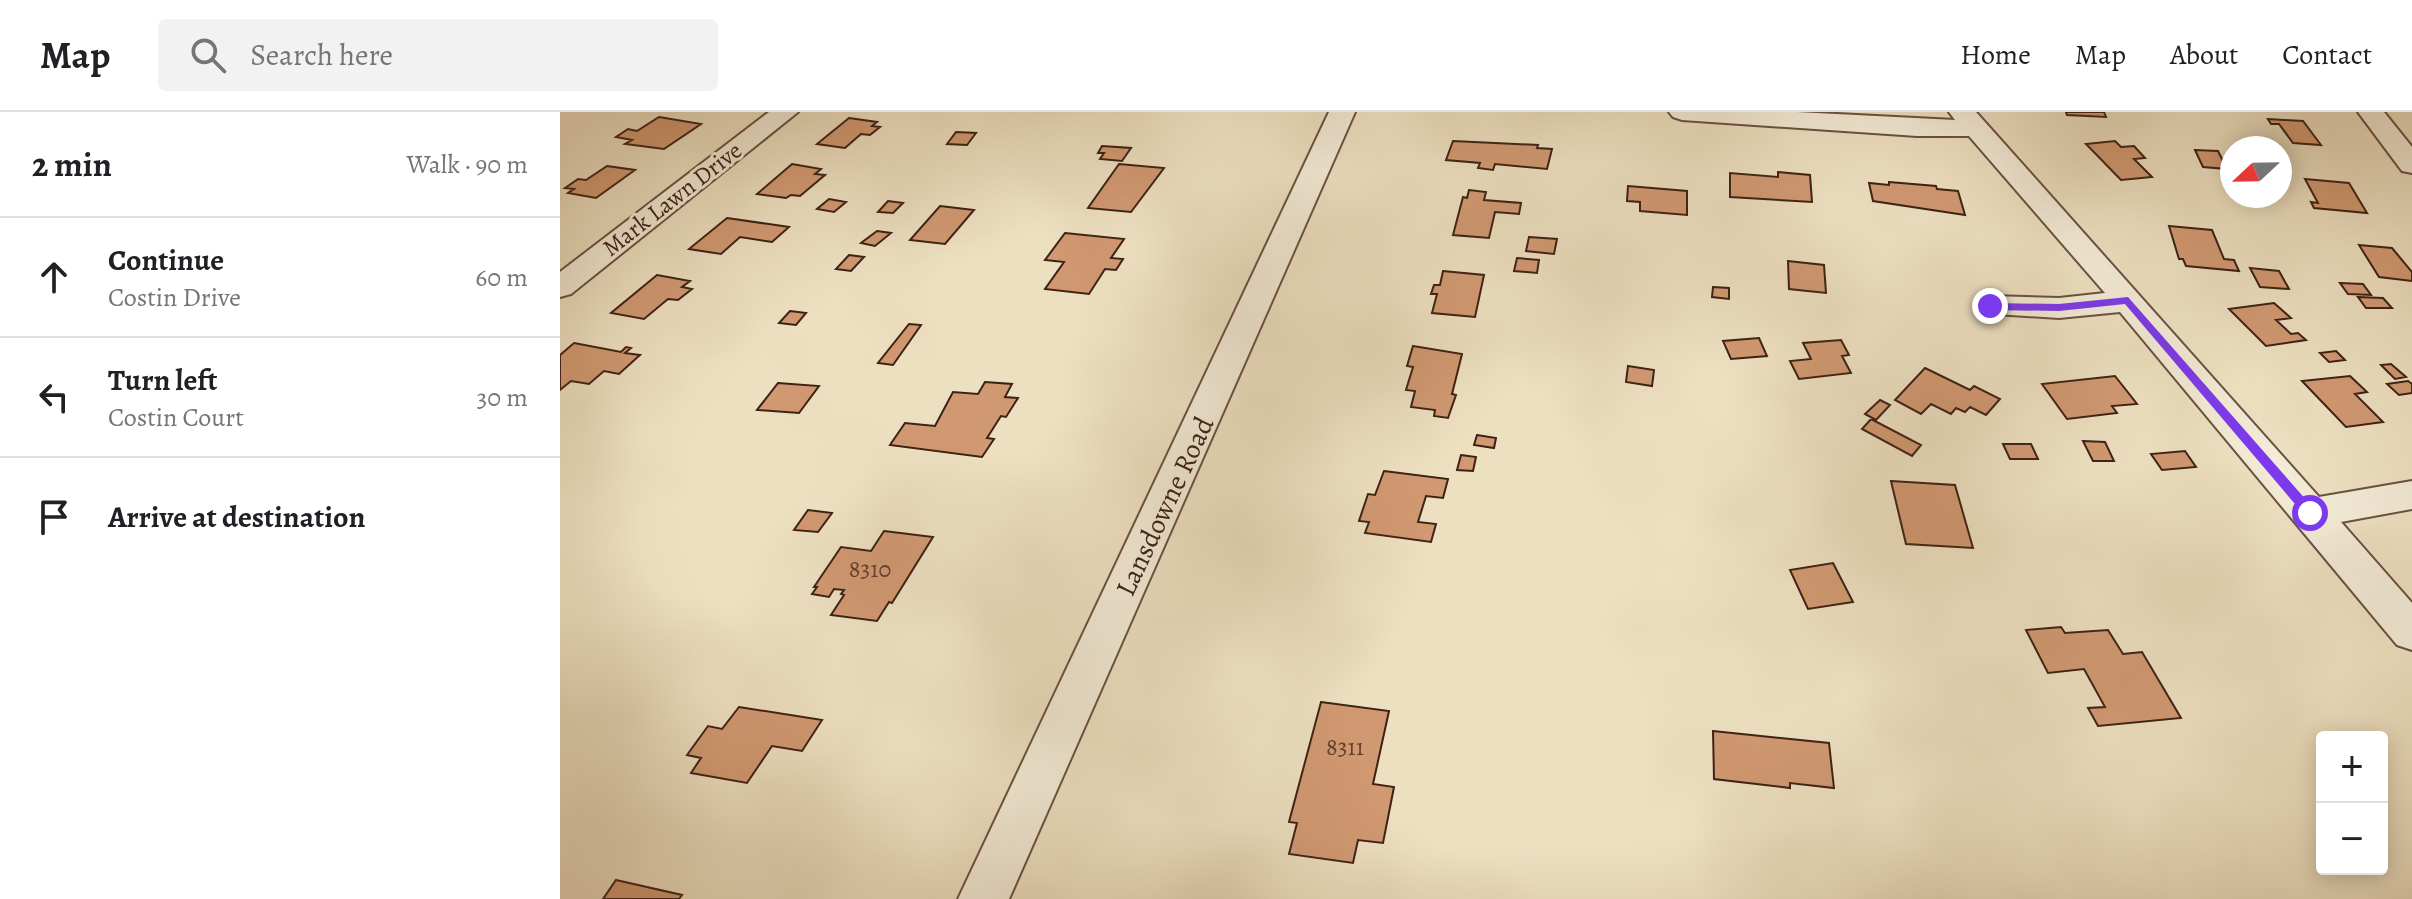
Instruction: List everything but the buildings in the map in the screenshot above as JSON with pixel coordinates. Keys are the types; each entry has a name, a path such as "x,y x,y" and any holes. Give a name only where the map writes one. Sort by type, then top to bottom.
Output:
{"street":[{"name":"Mark Lawn Drive","path":"560,287 785,112"},
{"name":"Lansdowne Road","path":"983,899 1342,112"},
{"path":"1682,112 1917,128 1969,120 2412,632"},
{"path":"2371,112 2412,165"},
{"path":"1990,306 2059,308 2128,301"},
{"path":"2310,513 2412,495"}],"route":[{"path":"1990,306 2059,308 2128,301 2310,513"}]}
